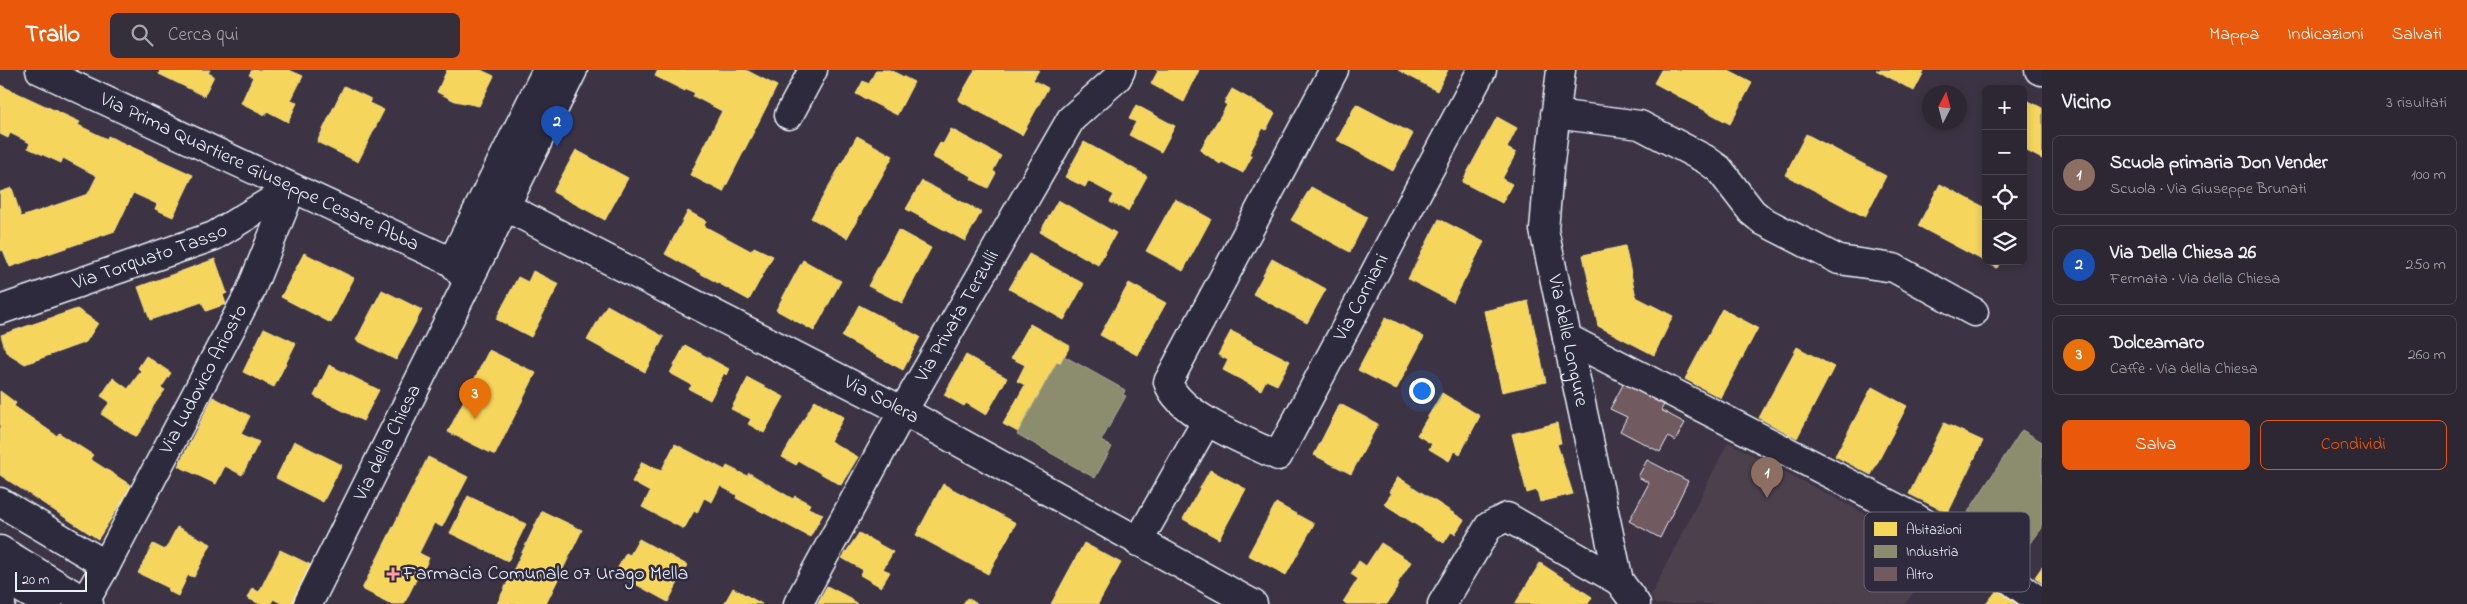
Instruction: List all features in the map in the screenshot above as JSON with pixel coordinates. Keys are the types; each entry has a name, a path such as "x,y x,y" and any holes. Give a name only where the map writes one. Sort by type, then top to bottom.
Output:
{"street":[{"name":"Via Prima Quartiere Giuseppe Cesare Abba","path":"40,70 452,262"},
{"path":"470,283 452,262 547,70"},
{"name":"Via della Chiesa","path":"308,604 470,283 573,70"},
{"path":"789,115 813,70"},
{"name":"Via Privata Terzulli","path":"798,604 903,411 1071,119 1117,78 1121,70"},
{"name":"Via Corniani","path":"1334,70 1168,382 1171,393 1206,422 1278,456 1482,70"},
{"name":"Via delle Longure","path":"1560,71 1544,230 1619,580 1636,604"},
{"path":"1555,114 1640,125 1705,159 1719,169 1752,212 1764,221 1839,260 1894,268 1974,312"},
{"name":"Via Torquato Tasso","path":"0,310 214,236 292,188"},
{"name":"Via Ludovico Ariosto","path":"87,603 250,292 292,188"},
{"name":"Via Solera","path":"506,207 903,411 1253,604"},
{"path":"1567,338 1904,512"},
{"path":"1138,542 1206,422"},
{"path":"0,502 106,564"},
{"path":"1442,604 1489,526 1507,516 1619,580"},
{"path":"0,550 87,603"},
{"path":"0,576 48,604"},
{"path":"2027,592 2042,603"}],"shaded area":[{"path":"1728,442 1864,513 1864,592 1914,592 1905,604 1655,604 1650,597"}],"building: Abitazioni":[{"path":"160,70 210,70 208,73 214,76 204,96 159,74"},
{"path":"252,70 289,70 303,76 291,100 297,103 288,122 267,111 265,115 241,103 253,77 249,75"},
{"path":"447,70 481,70 494,76 479,106 455,101 437,92"},
{"path":"658,70 746,70 777,86 723,192 690,175 722,111 693,96 695,93 686,89 685,91 655,76"},
{"path":"876,70 890,70 914,82 897,115 856,94 863,81 869,84"},
{"path":"975,70 1039,70 1033,80 1048,88 1022,135 958,100"},
{"path":"1156,70 1199,70 1184,102 1151,84 1158,71"},
{"path":"1398,70 1448,70 1437,91"},
{"path":"1661,70 1727,70 1752,83 1730,124 1654,83"},
{"path":"1876,70 1925,70 1914,91"},
{"path":"0,85 80,122 78,125 107,139 108,136 193,175 173,217 155,209 157,204 133,193 115,231 10,267 3,250 0,251 0,192 12,188 21,217 88,194 97,176 63,158 61,163 28,148 30,143 10,133 8,138 0,134"},
{"path":"344,86 371,99 369,103 384,110 358,162 317,142"},
{"path":"1232,89 1275,113 1266,130 1263,128 1249,154 1252,156 1243,173 1222,162 1220,164 1200,150 1227,105 1224,103"},
{"path":"2027,100 2042,108 2042,159 2027,151"},
{"path":"1356,104 1413,134 1393,171 1337,140"},
{"path":"1136,105 1175,126 1161,152 1129,135 1136,122 1129,119"},
{"path":"1497,117 1517,128 1507,148 1516,153 1502,179 1512,184 1502,203 1462,182"},
{"path":"951,129 1001,156 993,171 996,173 988,188 971,179 972,176 932,157 940,143 943,144"},
{"path":"1806,134 1886,176 1865,217 1785,175"},
{"path":"857,136 893,156 847,238 811,218"},
{"path":"1084,142 1147,176 1128,211 1110,202 1114,195 1088,181 1085,187 1065,177"},
{"path":"576,150 628,178 605,220 553,192"},
{"path":"922,181 981,212 965,241 906,209"},
{"path":"1940,184 1982,206 1982,260 1918,226"},
{"path":"1311,187 1367,217 1350,252 1291,220"},
{"path":"1175,199 1211,219 1183,271 1146,251"},
{"path":"1058,200 1116,233 1098,265 1040,232"},
{"path":"688,211 706,221 704,226 751,251 754,247 773,256 749,300 665,254"},
{"path":"1439,219 1484,242 1453,302 1408,279"},
{"path":"898,230 931,248 902,303 868,286"},
{"path":"1625,246 1636,297 1673,316 1654,355 1598,326 1583,255"},
{"path":"304,253 354,278 331,323 281,297"},
{"path":"1029,254 1084,284 1064,320 1009,289"},
{"path":"215,259 227,293 223,295 226,304 206,311 202,302 150,320 138,287"},
{"path":"1272,259 1326,289 1307,323 1253,294"},
{"path":"803,260 841,281 814,331 776,310"},
{"path":"533,271 559,284 531,337 496,319 518,277 528,282"},
{"path":"1129,283 1166,303 1137,355 1100,335"},
{"path":"382,290 422,310 396,360 356,340"},
{"path":"1528,301 1546,382 1502,392 1484,311"},
{"path":"607,305 664,337 645,372 587,340"},
{"path":"859,305 920,337 903,370 842,337"},
{"path":"77,309 98,323 86,342 25,364 6,352 1,335"},
{"path":"1722,309 1758,328 1721,398 1685,379"},
{"path":"1386,317 1424,337 1396,390 1358,370"},
{"path":"1030,324 1070,346 1060,364 1057,362 1018,432 1003,424 1025,385 1017,381 1025,365 1011,358"},
{"path":"264,328 296,343 274,387 243,372"},
{"path":"1231,331 1290,361 1277,385 1266,380 1261,390 1223,370 1228,360 1218,355"},
{"path":"685,345 729,369 726,375 724,373 710,400 689,389 692,385 670,373"},
{"path":"1797,347 1834,367 1797,438 1759,418"},
{"path":"489,350 536,373 495,455 448,432"},
{"path":"966,355 1007,378 986,415 966,403 964,406 944,395"},
{"path":"146,356 171,373 161,388 165,390 153,406 145,424 136,437 101,414 110,402 101,396 113,378 128,389 141,371 138,368"},
{"path":"329,365 379,390 363,421 314,396"},
{"path":"748,378 784,397 764,433 748,424 751,419 731,409"},
{"path":"1872,387 1907,406 1871,475 1835,456"},
{"path":"0,391 16,403 14,406 57,436 59,433 93,455 90,459 132,486 98,539 0,475"},
{"path":"1442,393 1480,416 1460,454 1455,451 1449,461 1429,449 1432,444 1417,435"},
{"path":"213,397 250,416 241,434 259,442 242,475 225,466 216,484 178,466"},
{"path":"815,400 844,417 830,441 858,457 841,485 799,461 796,465 782,457"},
{"path":"1340,404 1378,424 1351,474 1314,455"},
{"path":"1557,423 1561,443 1557,444 1573,494 1540,502 1537,490 1527,493 1512,434"},
{"path":"1944,423 1983,441 1948,512 1909,494"},
{"path":"294,441 342,465 323,502 276,478"},
{"path":"675,444 725,470 727,466 747,476 749,473 793,499 795,496 810,504 808,508 823,514 810,537 736,498 737,495 720,486 712,502 704,498 697,513 694,511 684,529 642,507 650,492 632,482 642,462 661,471"},
{"path":"428,457 468,477 442,527 434,523 419,553 429,558 404,604 391,604 362,589"},
{"path":"1210,470 1246,489 1219,539 1183,519"},
{"path":"1398,477 1464,520 1455,534 1451,532 1444,543 1384,504 1392,493 1389,492"},
{"path":"943,484 1016,523 988,574 916,535"},
{"path":"468,496 526,524 508,561 450,533"},
{"path":"1276,503 1314,524 1286,575 1248,555"},
{"path":"542,511 582,530 546,604 497,604"},
{"path":"177,527 211,544 194,577 188,575 178,596 168,591 169,588 138,573 153,544 165,550"},
{"path":"859,533 893,552 883,569 890,572 881,587 860,575 863,570 842,558"},
{"path":"639,539 687,565 668,602 615,573 626,553 630,555"},
{"path":"1084,543 1121,563 1098,604 1051,604"},
{"path":"1381,543 1411,562 1387,604 1347,604 1343,602 1358,579 1351,574 1359,561 1366,566"},
{"path":"280,550 313,566 293,604 283,604 273,599 271,604 260,604 247,598 252,588 259,592"},
{"path":"1540,563 1592,597 1588,604 1515,604"},
{"path":"2042,567 2042,583 2035,577"},
{"path":"827,586 850,598 857,604 817,604"},
{"path":"733,588 762,604 724,604"},
{"path":"1996,592 2013,592 2029,604 1986,604"},
{"path":"967,598 978,604 963,604"}],"building: Industria":[{"path":"1064,356 1125,390 1123,395 1126,396 1101,441 1112,447 1095,478 1017,434 1057,362 1060,364"},
{"path":"2022,430 2042,442 2042,528 2030,544 2030,512 1968,512"}],"building: Altro":[{"path":"1625,381 1665,403 1661,410 1685,423 1675,441 1668,437 1660,452 1620,431 1627,417 1610,409"},
{"path":"1647,460 1688,481 1660,538 1629,521 1649,483 1638,477"}],"place":[{"name":"Via Della Chiesa 26","path":"557,147"},
{"name":"Dolceamaro","path":"475,419"},
{"name":"Scuola primaria Don Vender","path":"1767,498"},
{"name":"Farmacia Comunale 07 Urago Mella","path":"393,574"}]}
